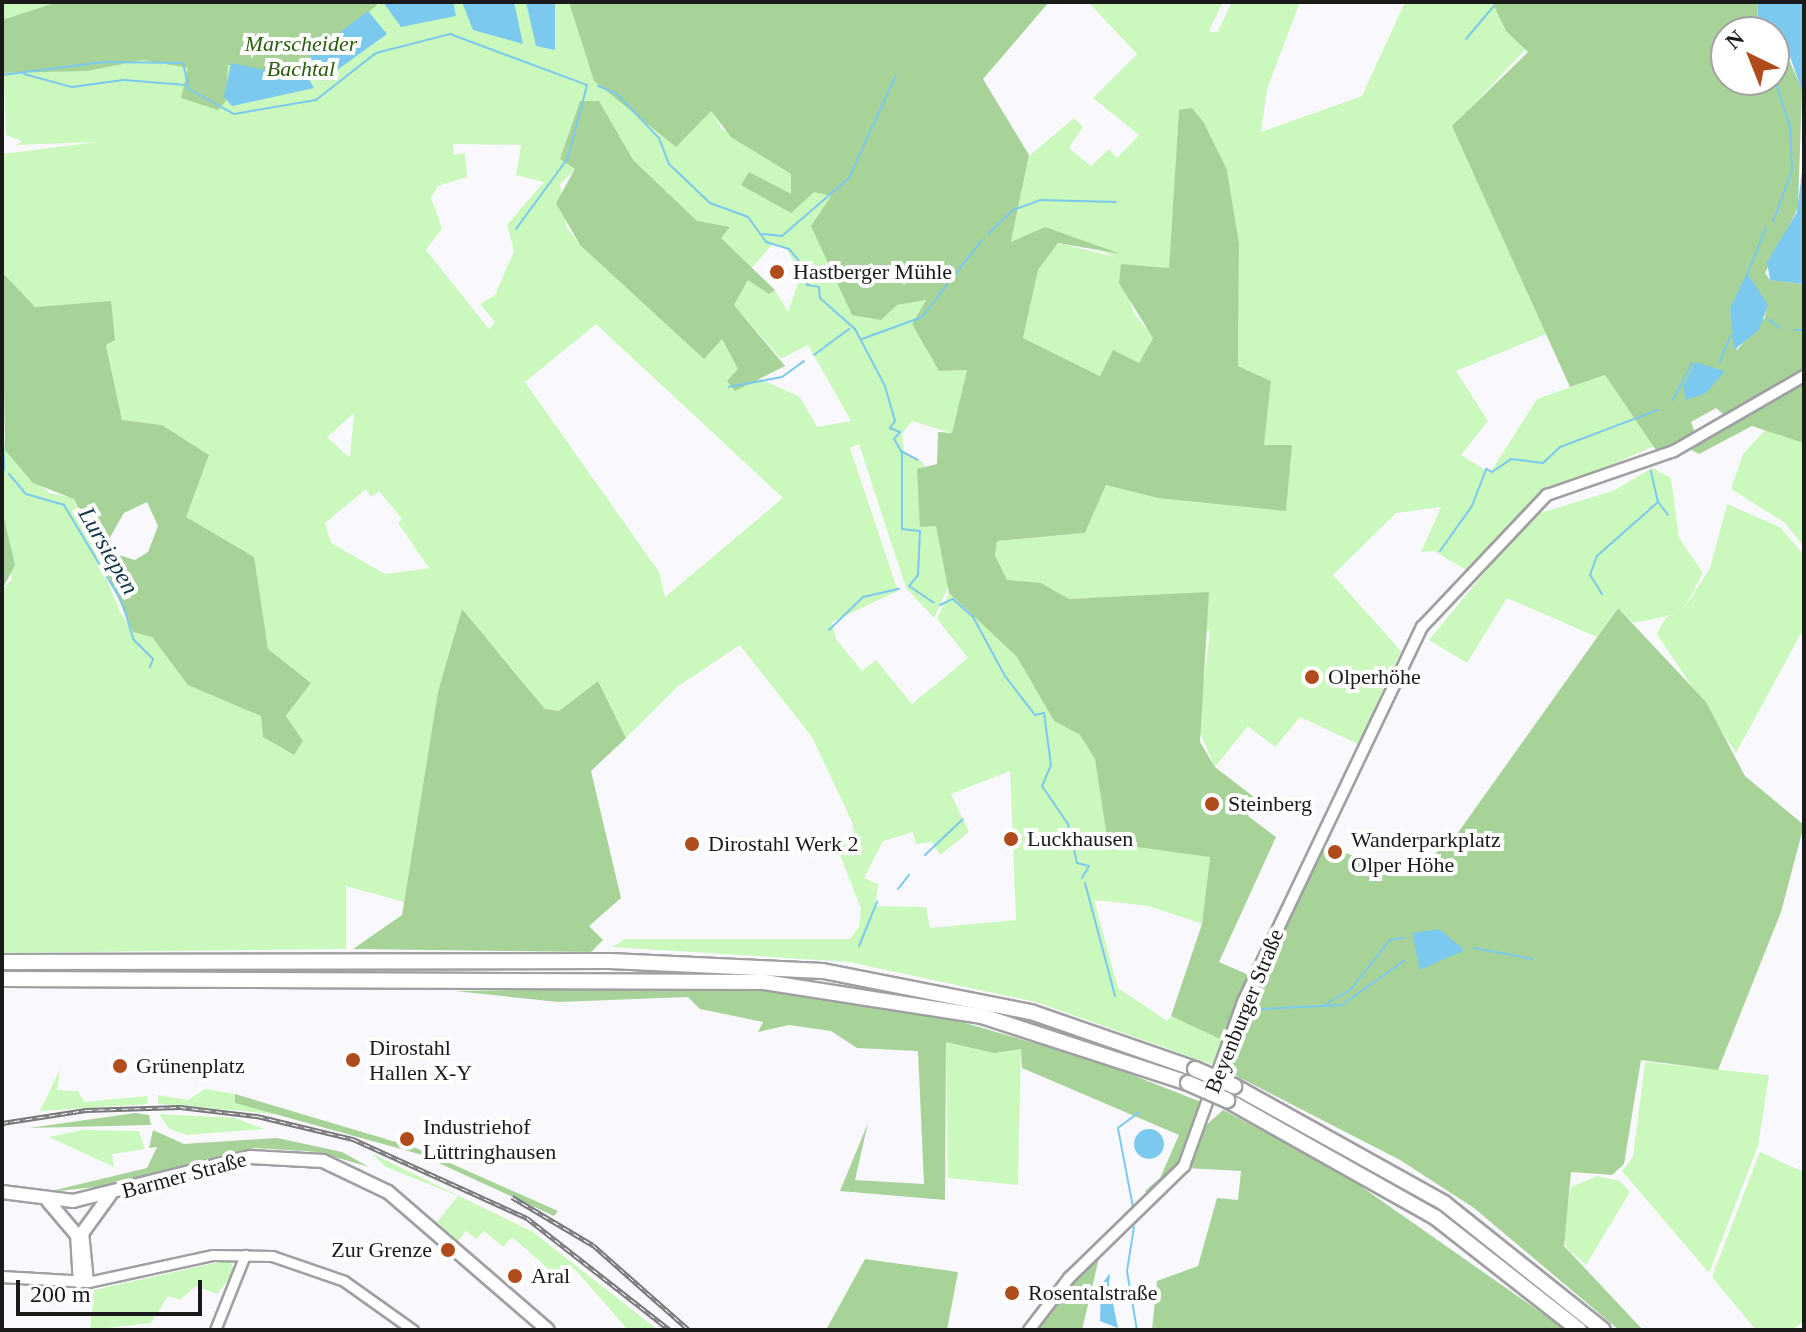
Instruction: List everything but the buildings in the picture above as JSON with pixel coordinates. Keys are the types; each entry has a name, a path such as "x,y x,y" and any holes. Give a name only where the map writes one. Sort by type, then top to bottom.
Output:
{"highway":[{"path":"2,962 380,961 766,966 1006,1006 1195,1069 1234,1086 1444,1203 1603,1330"},
{"path":"2,979 371,977 764,982 1007,1023 1042,1032 1188,1083 1227,1100 1435,1217 1579,1330"}],"main road":[{"name":"Beyenburger Straße","path":"1029,1330 1069,1278 1184,1166 1243,1002 1404,652 1547,495 1674,451 1804,376"},
{"name":"Barmer Straße","path":"2,1192 48,1201 76,1200 110,1195 240,1158 323,1161 388,1192 548,1330"},
{"path":"79,1233 110,1195"},
{"path":"2,1277 84,1283 76,1200"},
{"path":"48,1201 79,1233"}],"street":[{"path":"84,1283 245,1255 327,1272 413,1330"},
{"path":"215,1330 245,1255"}],"green space":[{"path":"2,2 57,2 2,20"},
{"name":"Marscheider Bachtal","path":"57,2 375,2 377,5 302,67 274,72 228,65 226,101 218,110 181,98 188,68 143,60 87,71 2,73 2,20"},
{"name":"Marscheider Bachtal","path":"282,2 576,2 596,83 711,111 722,129 791,174 791,195 749,172 791,212 834,167 897,305 926,299 912,324 939,371 967,370 952,433 912,421 902,434 904,452 923,462 949,585 934,618 906,588 859,444 850,448 898,591 832,622 836,639 862,671 876,660 912,704 968,658 937,619 949,593 1017,657 1054,721 1080,735 1095,759 1210,857 1202,924 1149,906 1094,900 1118,988 1167,1021 1171,1016 1222,1040 1214,1065 1036,1002 849,962 612,947 625,939 850,939 859,927 861,909 837,847 855,838 852,822 812,737 740,645 677,687 626,738 598,681 559,711 545,709 499,652 438,692 404,902 346,886 346,949 2,953 2,590 12,579 2,510 2,418 5,450 49,493 73,498 121,614 133,632 152,637 189,685 261,716 263,737 293,755 303,741 286,717 311,683 268,649 253,557 185,517 209,455 162,425 122,420 106,344 115,340 35,307 2,272 2,154 97,142 16,145 22,141 6,135 2,27","holes":["580,101 589,101 597,121 683,222 749,271 773,244 786,248 801,275 788,312 775,290 748,280 734,305 781,359 808,345 851,421 817,427 800,397 738,369 721,338 704,358 580,245 566,226 560,184 576,169 561,159","453,144 521,145 516,175 544,182 507,225 514,251 495,295 480,304 495,322 489,329 426,250 442,228 431,198 438,186 467,177 465,153 454,155","596,324 783,498 665,597 659,572 525,382","354,413 350,457 327,437","366,489 371,497 379,491 402,519 398,523 429,568 385,574 331,543 325,523","1010,771 1016,920 930,928 926,907 875,906 878,884 864,878 883,841 913,832 916,844 932,842 940,855 969,832 951,794"]},
{"path":"569,2 1049,2 983,79 1029,155 1011,242 1045,227 1121,254 1058,243 1038,270 1023,338 1100,376 1113,350 1139,363 1153,338 1119,283 1121,264 1169,268 1179,110 1192,108 1204,123 1227,170 1239,243 1238,366 1271,381 1264,445 1292,445 1286,511 1158,498 1106,485 1085,533 997,541 995,555 1007,580 1041,583 1069,599 1209,592 1200,742 1215,767 1259,801 1248,816 1276,837 1219,962 1249,975 1222,1040 1171,1016 1202,924 1210,857 1108,843 1095,759 1080,735 1054,721 1017,657 949,593 936,526 920,527 917,469 937,464 938,432 952,433 967,370 939,371 912,324 926,300 897,305 881,320 852,315 811,226 831,196 814,192 791,213 741,185 749,172 791,194 791,174 731,137 711,111 676,147 594,81"},
{"path":"1088,2 1223,2 1209,31 1217,33 1232,2 1300,2 1267,89 1261,132 1362,96 1405,2 1492,2 1506,31 1527,48 1453,126 1546,334 1456,371 1488,421 1461,455 1490,473 1537,399 1605,375 1654,446 1540,496 1468,571 1434,551 1421,552 1441,507 1396,513 1333,575 1401,651 1358,744 1300,717 1275,747 1248,726 1215,767 1198,728 1210,631 1122,597 1069,599 1041,583 1023,587 1007,580 995,555 997,541 1085,533 1106,485 1225,504 1291,445 1264,445 1271,381 1238,366 1239,243 1227,170 1179,110 1169,268 1121,265 1133,312 1153,337 1139,363 1101,376 1023,338 1038,270 1058,243 1116,257 1045,227 1011,243 1029,156 1074,118 1083,127 1069,148 1091,166 1109,149 1117,158 1139,135 1093,98 1137,54"},
{"path":"1492,2 1758,2 1758,16 1710,16 1710,96 1790,96 1790,62 1802,89 1798,208 1765,273 1770,280 1804,284 1804,369 1724,415 1716,408 1691,422 1695,433 1658,453 1605,375 1570,387 1452,126 1528,52 1506,31","holes":["1767,305 1765,317 1737,350 1730,308"]},
{"path":"580,101 599,101 633,160 697,221 730,227 721,238 775,290 769,294 748,280 734,305 785,366 735,391 727,381 738,369 722,339 704,359 580,245 556,203 575,169 560,159"},
{"path":"2,272 35,307 111,301 115,340 106,345 122,420 162,425 209,455 186,517 254,557 268,649 311,683 286,716 303,741 294,755 263,737 261,716 188,685 152,637 133,632 74,499 33,483 5,450","holes":["147,502 158,526 148,552 135,560 119,555 109,539 124,513"]},
{"path":"1804,379 1804,443 1752,426 1699,454 1688,448"},
{"path":"1767,428 1804,443 1804,547 1785,523 1731,489 1743,454"},
{"path":"1652,468 1671,478 1679,538 1703,573 1682,612 1710,568 1727,504 1780,527 1804,555 1804,628 1736,753 1657,634 1666,617 1681,613 1634,623 1617,608 1597,637 1507,598 1467,663 1429,640 1531,516 1615,490"},
{"path":"2,510 15,565 2,590"},
{"path":"1618,608 1706,702 1745,776 1804,825 1781,912 1718,1070 1641,1060 1624,1164 1612,1175 1571,1172 1564,1246 1643,1330 1619,1330 1474,1208 1400,1160 1223,1069 1323,842 1341,860 1345,853 1371,861 1435,854 1457,834"},
{"path":"462,609 545,709 559,711 598,681 626,738 591,771 621,898 589,926 603,940 591,952 353,949 402,915 438,692"},
{"path":"691,987 781,992 941,1016 1097,1061 1201,1102 1176,1170 1151,1199 1145,1191 1160,1178 1179,1135 1022,1068 1021,1049 994,1053 946,1042 945,1200 840,1191 868,1123 855,1180 924,1184 918,1051 857,1048 831,1031 789,1025 758,1032 763,1022 700,1009 688,997 558,1002 455,991"},
{"path":"961,1041 982,1050 1021,1049 1018,1185 948,1178 946,1042"},
{"path":"1645,1062 1769,1075 1758,1146 1709,1273 1622,1171 1633,1157"},
{"path":"60,1069 57,1090 78,1091 84,1102 147,1096 148,1104 40,1111"},
{"path":"205,1089 235,1094 236,1103 287,1115 158,1104 158,1095 188,1100"},
{"path":"235,1094 416,1148 558,1211 554,1216 419,1154 235,1103"},
{"path":"1223,1110 1339,1171 1566,1330 1152,1330 1157,1281 1198,1266 1217,1198 1238,1200 1241,1171 1187,1168 1202,1129"},
{"path":"135,1113 149,1115 151,1125 29,1128"},
{"path":"159,1114 235,1118 264,1129 187,1135 169,1129"},
{"path":"83,1130 139,1131 145,1149 112,1154 114,1167 49,1137"},
{"path":"153,1130 184,1144 277,1138 342,1152 369,1167 318,1152 255,1148 106,1186 47,1192 147,1168 157,1147 149,1148"},
{"path":"1760,1152 1804,1172 1804,1321 1792,1330 1756,1330 1712,1277"},
{"path":"371,1153 533,1232 658,1330 628,1330 574,1268 560,1279 512,1237 503,1247 484,1231 476,1239 466,1231 458,1241 437,1222 458,1196 386,1167"},
{"path":"1597,1176 1620,1181 1630,1192 1586,1265 1566,1247 1563,1233 1571,1187"},
{"path":"1100,1254 1082,1330 1038,1330 1062,1291"},
{"path":"865,1259 958,1272 947,1330 826,1330"},
{"path":"228,1260 236,1271 217,1294 196,1286 180,1300 168,1296 151,1323 90,1330 94,1290"}],"water":[{"path":"383,2 453,2 456,16 401,27"},
{"path":"462,2 514,2 523,44 473,30"},
{"path":"526,2 555,2 555,50 536,46"},
{"path":"1758,2 1804,2 1804,96 1790,57 1790,16 1758,16"},
{"path":"368,11 387,34 322,81 310,55"},
{"path":"231,63 274,72 302,67 314,88 232,106 224,97"},
{"path":"1804,155 1804,284 1770,280 1767,262 1797,212"},
{"path":"1747,273 1768,305 1759,330 1734,350 1730,308"},
{"path":"1695,362 1725,371 1706,393 1686,400 1683,387"},
{"path":"1439,929 1465,950 1420,970 1412,933"},
{"path":"1149,1129 1160,1133 1164,1144 1160,1155 1149,1159 1138,1155 1134,1144 1138,1133"},
{"path":"1110,1273 1109,1284 1118,1328 1100,1321 1101,1285"}],"waterway":[{"path":"1466,39 1494,6"},
{"path":"2,75 104,62 183,63 189,89 234,114 316,100 376,53 450,34 587,85 568,158 516,229"},
{"path":"24,74 72,87 124,80 186,85"},
{"path":"763,234 782,236 849,178 896,75"},
{"path":"598,86 616,93 659,138 669,164 710,203 748,217 766,242 789,249 809,273 807,285 819,287 820,298 855,329 885,386 895,421 890,428 900,432 894,439 902,453 902,529 920,531 918,575 909,586 934,603"},
{"path":"1773,222 1792,170 1790,127 1780,96"},
{"path":"988,234 1013,210 1040,200 1116,202"},
{"path":"1747,275 1766,228"},
{"path":"862,339 922,317 982,240"},
{"path":"1768,319 1780,328"},
{"path":"814,355 849,329"},
{"path":"1795,330 1804,330"},
{"path":"1719,363 1731,335"},
{"path":"729,387 782,377 804,361"},
{"path":"1673,400 1692,363"},
{"name":"Lursiepen","path":"2,403 4,469"},
{"path":"1440,551 1472,506 1486,469 1492,472 1511,459 1543,463 1560,447 1658,410"},
{"path":"901,451 918,460"},
{"path":"1602,594 1590,575 1597,556 1658,502 1651,471"},
{"name":"Lursiepen","path":"9,474 26,494 64,505 122,602 133,639 153,659 150,667"},
{"path":"2,492 2,529"},
{"path":"1659,503 1668,515"},
{"path":"829,630 863,597 899,589"},
{"path":"940,605 953,599 973,617 1005,676 1035,715 1044,713 1051,765 1042,786 1068,824 1077,863 1089,866 1082,878"},
{"path":"925,855 963,819"},
{"path":"898,889 909,875"},
{"path":"1085,883 1115,996"},
{"path":"859,946 877,902"},
{"path":"1323,1006 1351,989 1390,940 1404,938"},
{"path":"1474,948 1532,959"},
{"path":"1261,1009 1342,1005 1405,960"},
{"path":"1133,1207 1118,1128 1139,1112"},
{"path":"1134,1227 1127,1271 1137,1330"}],"railway":[{"path":"2,1123 86,1110 180,1107 257,1116 353,1139 527,1218 670,1330"},
{"path":"512,1197 593,1245 689,1330"}],"place":[{"name":"Hastberger Mühle","path":"777,272"},
{"name":"Olperhöhe","path":"1312,677"},
{"name":"Steinberg","path":"1212,804"},
{"name":"Luckhausen","path":"1011,839"},
{"name":"Dirostahl Werk 2","path":"692,844"},
{"name":"Wanderparkplatz Olper Höhe","path":"1335,852"},
{"name":"Dirostahl Hallen X-Y","path":"353,1060"},
{"name":"Grünenplatz","path":"120,1066"},
{"name":"Industriehof Lüttringhausen","path":"407,1139"},
{"name":"Zur Grenze","path":"448,1250"},
{"name":"Aral","path":"515,1276"},
{"name":"Rosentalstraße","path":"1012,1293"}]}
